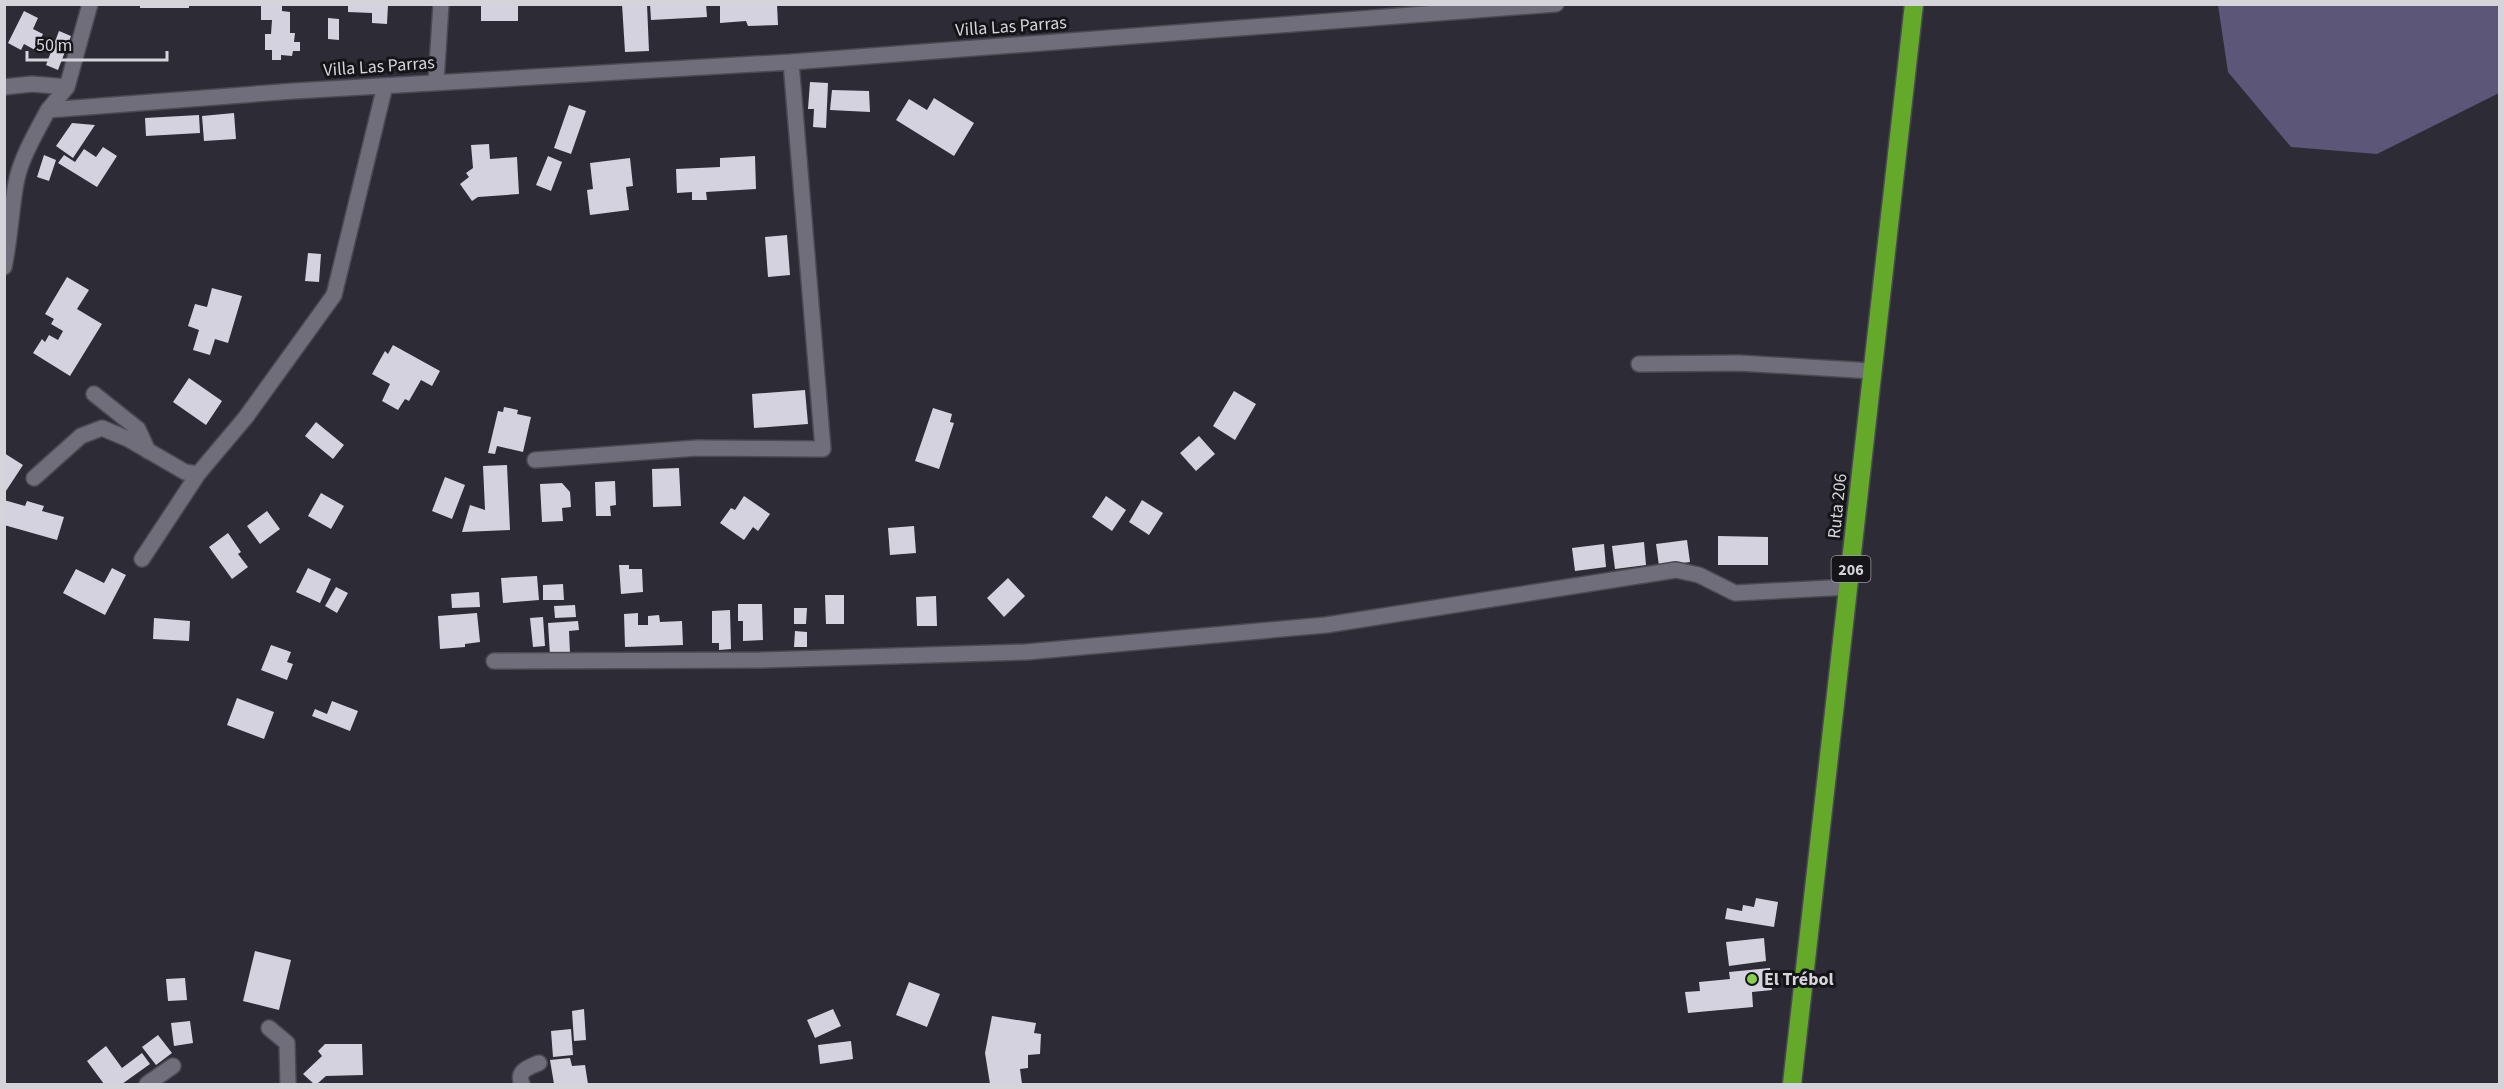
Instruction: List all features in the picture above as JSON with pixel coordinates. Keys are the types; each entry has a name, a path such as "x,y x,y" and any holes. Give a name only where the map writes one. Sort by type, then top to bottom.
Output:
{"highway":[{"name":"Ruta 206","path":"1792,1084 1914,4"}],"street":[{"path":"4,267 10,238 16,182 28,148 48,110 67,87 90,4"},
{"path":"436,82 441,4"},
{"name":"Villa Las Parras","path":"48,110 436,82 791,62 1556,4"},
{"path":"535,460 697,448 823,449 791,62"},
{"path":"4,87 32,84 67,87"},
{"path":"142,559 198,474 246,417 334,295 385,86"},
{"path":"1639,364 1739,363 1874,370"},
{"path":"94,394 138,429 148,451"},
{"path":"34,478 81,436 102,428 128,439 185,472 198,474"},
{"path":"494,661 760,660 1026,652 1326,625 1676,570 1699,575 1735,593 1849,587"},
{"path":"268,1028 287,1043 288,1084"},
{"path":"522,1084 520,1080 526,1067 539,1063"},
{"path":"147,1084 173,1066"}],"shaded area":[{"path":"2218,5 2499,5 2499,93 2377,154 2291,147 2228,72"}],"building":[{"path":"140,4 189,4 189,8 140,8"},
{"path":"261,4 282,4 282,11 290,12 290,33 295,33 294,42 300,42 300,51 293,51 292,56 281,55 281,60 272,60 272,50 265,50 265,34 271,34 272,20 261,20"},
{"path":"481,4 518,4 518,21 481,21"},
{"path":"622,4 647,4 649,51 625,52"},
{"path":"650,4 706,4 707,17 651,20"},
{"path":"720,4 777,4 778,25 748,26 746,21 720,23"},
{"path":"348,5 388,5 387,24 372,23 372,13 348,12"},
{"path":"24,11 38,18 33,29 43,34 35,50 24,44 21,50 8,43"},
{"path":"328,18 339,19 339,40 328,39"},
{"path":"59,31 71,36 58,70 46,65"},
{"path":"810,82 828,83 826,128 813,127 814,109 808,109"},
{"path":"832,90 869,91 870,112 830,110"},
{"path":"934,98 974,123 954,156 896,120 909,99 927,110"},
{"path":"569,105 586,111 571,154 554,148"},
{"path":"234,113 236,139 204,141 202,116"},
{"path":"199,115 200,133 146,136 145,118"},
{"path":"72,123 95,125 73,158 56,146"},
{"path":"489,144 490,159 517,157 519,194 478,197 472,201 460,184 469,177 466,173 473,168 471,145"},
{"path":"103,147 117,156 97,187 58,163 64,155 75,162 84,149 96,157"},
{"path":"44,155 56,160 49,181 37,177"},
{"path":"548,156 562,162 551,191 536,185"},
{"path":"755,156 756,189 706,192 707,200 692,200 692,192 677,193 676,169 720,167 720,158"},
{"path":"630,158 633,186 626,187 629,210 590,215 587,190 593,189 590,163"},
{"path":"787,235 790,275 768,277 765,237"},
{"path":"308,253 321,254 319,282 305,281"},
{"path":"67,277 89,290 77,309 102,324 70,376 33,353 42,339 45,342 49,335 58,340 63,331 51,324 54,319 45,314"},
{"path":"212,288 242,296 228,343 215,339 210,355 193,350 199,330 188,326 195,304 207,307"},
{"path":"393,345 440,371 432,386 421,380 409,401 405,399 398,410 382,401 390,384 372,374 385,351 388,354"},
{"path":"189,378 222,401 206,425 173,402"},
{"path":"805,390 808,424 754,428 752,394"},
{"path":"1234,391 1256,404 1235,440 1213,426"},
{"path":"504,407 518,410 517,414 531,417 523,452 497,446 495,454 488,453 498,411 503,412"},
{"path":"933,408 952,414 950,422 954,423 939,469 915,461"},
{"path":"316,422 344,445 333,459 305,436"},
{"path":"1199,436 1215,454 1196,471 1180,453"},
{"path":"4,453 23,465 4,494"},
{"path":"507,465 510,530 462,532 470,505 485,510 483,466"},
{"path":"679,468 681,506 653,507 652,469"},
{"path":"445,477 465,485 452,519 432,511"},
{"path":"615,481 616,505 610,506 611,516 596,516 595,482"},
{"path":"562,483 570,492 571,507 562,508 563,521 542,522 540,484"},
{"path":"321,493 344,506 331,529 308,516"},
{"path":"744,496 770,514 758,531 753,527 744,540 720,523 731,508 735,510"},
{"path":"1106,496 1126,510 1112,531 1092,517"},
{"path":"4,500 25,506 27,501 44,506 42,511 64,517 57,540 4,525"},
{"path":"1142,500 1163,513 1149,535 1129,522"},
{"path":"267,511 280,529 260,544 247,526"},
{"path":"914,526 916,553 890,555 888,528"},
{"path":"228,533 241,552 238,554 248,567 232,579 209,547"},
{"path":"1718,536 1768,537 1768,565 1718,565"},
{"path":"1687,540 1690,562 1659,566 1656,544"},
{"path":"1644,542 1646,565 1615,569 1612,546"},
{"path":"1604,544 1606,567 1575,571 1572,548"},
{"path":"619,565 629,565 629,569 642,569 643,592 621,594"},
{"path":"112,568 126,575 105,615 63,593 76,569 104,583"},
{"path":"308,568 331,579 320,603 296,592"},
{"path":"537,576 539,600 503,603 501,578"},
{"path":"1008,578 1025,596 1004,617 987,598"},
{"path":"563,584 564,600 543,600 543,585"},
{"path":"336,587 348,593 337,613 325,606"},
{"path":"479,592 480,607 452,608 451,594"},
{"path":"825,595 844,595 844,624 826,624"},
{"path":"936,596 937,626 917,626 916,597"},
{"path":"738,604 762,604 763,640 743,641 743,621 738,621"},
{"path":"575,605 576,617 555,618 554,606"},
{"path":"794,608 807,608 806,624 794,624"},
{"path":"730,610 731,649 719,650 719,643 712,643 712,611"},
{"path":"477,613 480,642 465,644 465,647 440,649 438,616"},
{"path":"638,613 638,625 648,625 648,616 659,615 660,622 682,621 683,645 625,647 624,614"},
{"path":"543,617 545,646 533,647 530,618"},
{"path":"154,618 190,621 189,641 153,639"},
{"path":"578,621 579,630 569,631 570,653 550,655 548,623"},
{"path":"795,631 807,632 807,647 794,647"},
{"path":"271,645 291,652 287,662 293,664 287,680 261,670"},
{"path":"237,698 274,712 264,739 227,725"},
{"path":"332,701 358,711 350,731 312,716 315,709 327,714"},
{"path":"1756,898 1778,902 1774,927 1725,919 1727,908 1742,911 1743,905 1754,907"},
{"path":"1764,938 1766,961 1729,966 1726,942"},
{"path":"255,951 291,960 279,1010 243,1001"},
{"path":"1770,968 1772,990 1752,992 1753,1007 1688,1013 1685,992 1700,991 1699,982 1730,979 1729,972"},
{"path":"185,978 187,1000 168,1001 166,979"},
{"path":"909,982 940,994 927,1027 896,1015"},
{"path":"584,1009 586,1040 574,1041 572,1011"},
{"path":"833,1009 841,1026 815,1038 807,1020"},
{"path":"992,1016 1036,1023 1034,1033 1041,1034 1040,1054 1028,1055 1028,1068 1020,1069 1022,1084 990,1084 985,1053"},
{"path":"190,1021 193,1043 174,1046 171,1023"},
{"path":"571,1029 573,1055 553,1057 551,1031"},
{"path":"158,1035 172,1053 156,1065 142,1047"},
{"path":"851,1041 853,1059 820,1064 818,1045"},
{"path":"325,1044 362,1044 363,1075 326,1076 314,1084 303,1074 322,1056 318,1051"},
{"path":"106,1046 122,1068 142,1053 150,1064 122,1084 104,1084 87,1061"},
{"path":"570,1058 572,1066 585,1065 588,1084 554,1084 550,1060"}],"place":[{"name":"El Trébol","path":"1752,979"}]}
